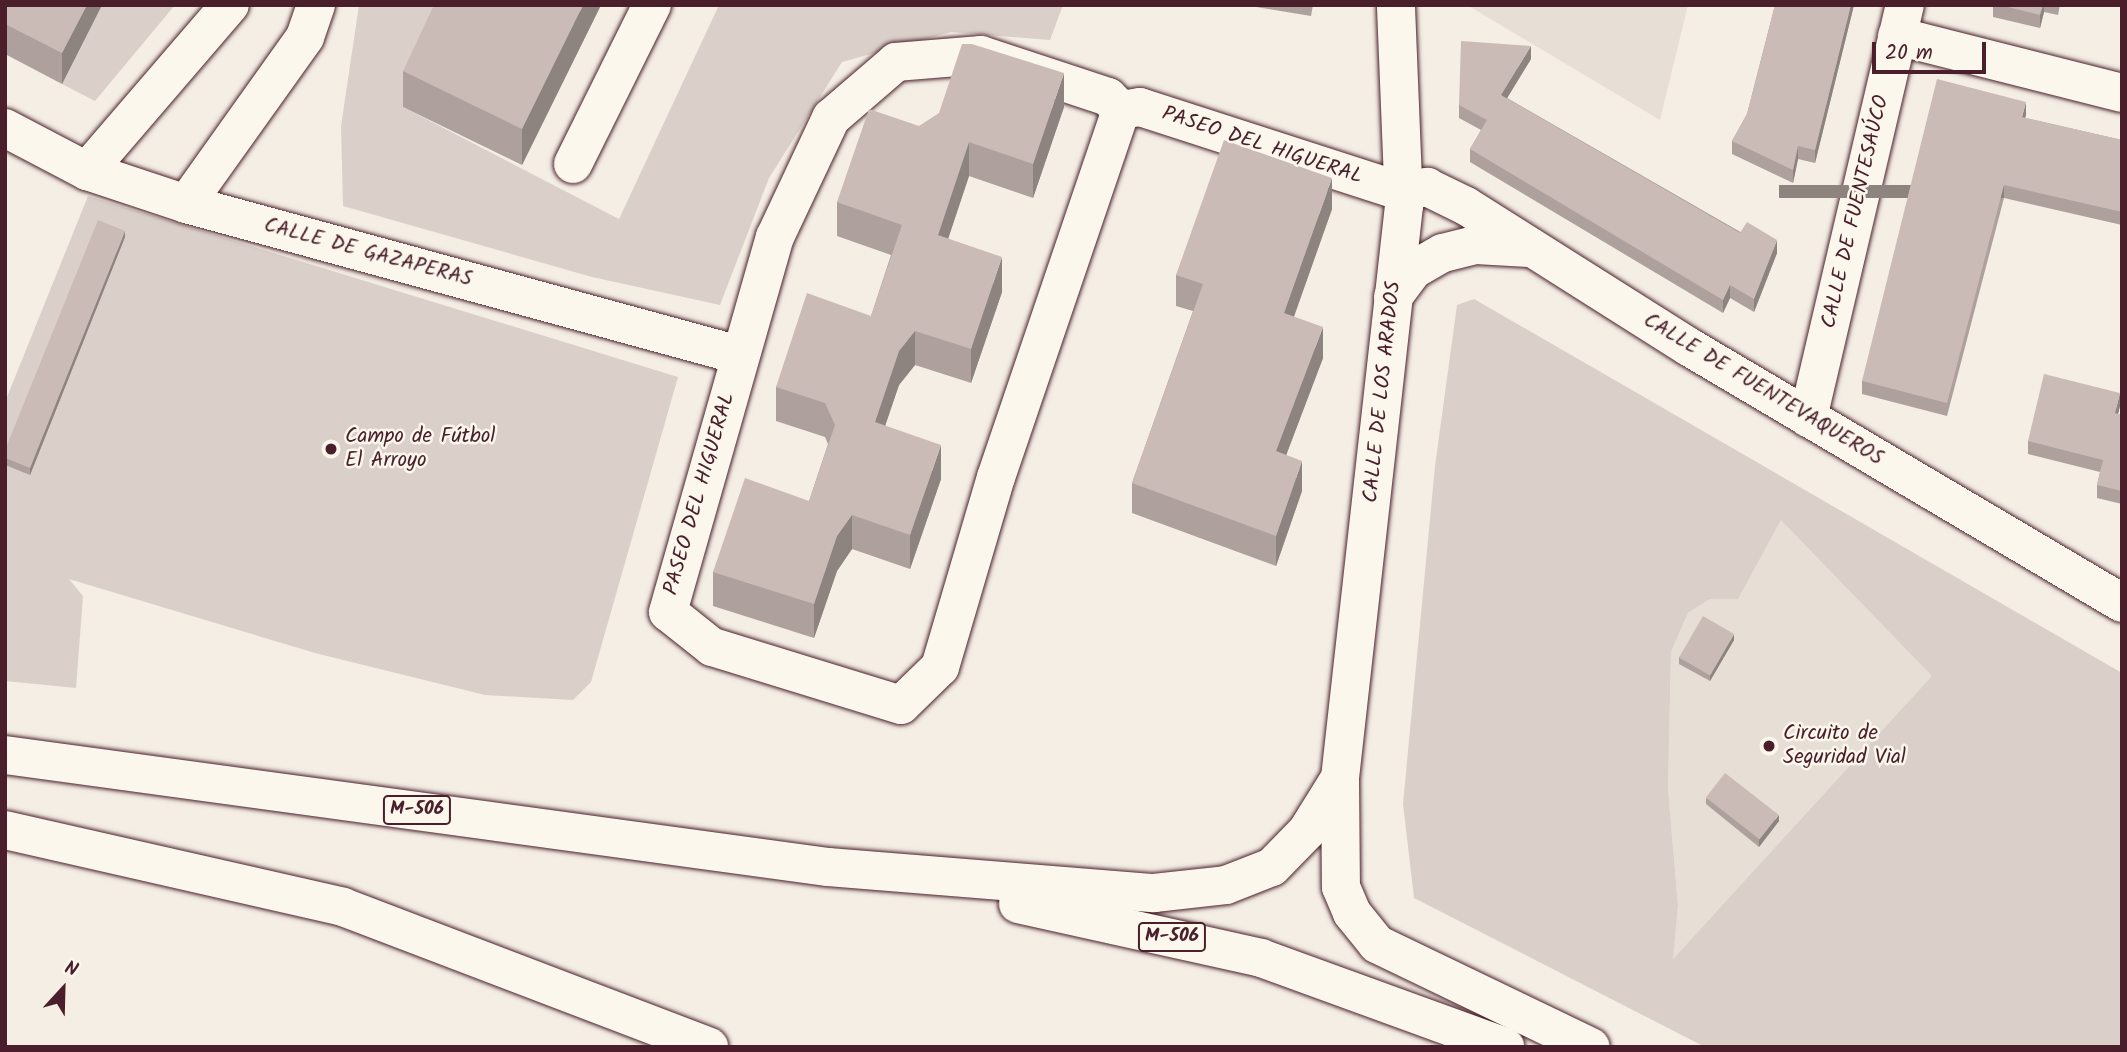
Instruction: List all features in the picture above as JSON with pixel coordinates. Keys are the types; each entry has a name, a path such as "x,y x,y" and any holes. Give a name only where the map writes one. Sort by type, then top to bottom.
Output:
{"main road":[{"path":"87,171 230,5"},
{"path":"186,204 306,37 316,5"},
{"path":"573,164 652,5"},
{"name":"CALLE DE LOS ARADOS","path":"1396,5 1402,192 1340,778 1341,887 1352,913 1377,944 1591,1047"},
{"path":"1901,20 2122,93"},
{"name":"CALLE DE FUENTESAÚCO","path":"1808,418 1901,20"},
{"name":"PASEO DEL HIGUERAL","path":"981,55 1108,97 1121,110 996,477 940,667 901,705 712,647 668,612 775,236 831,118 896,62 981,55"},
{"name":"PASEO DEL HIGUERAL","path":"1121,110 1140,107 1402,192"},
{"name":"CALLE DE GAZAPERAS","path":"5,128 87,171 186,204 739,355"},
{"name":"CALLE DE FUENTEVAQUEROS","path":"1402,192 1427,187 1808,418 2122,603"},
{"path":"1393,297 1413,270 1443,253 1476,244 1531,248"},
{"name":"M-506","path":"5,755 828,867 1261,958 1505,1047"},
{"path":"828,867 1154,893 1226,885 1272,867 1307,831 1340,778"},
{"path":"5,830 343,907 709,1047"}],"shaded area":[{"path":"102,5 175,5 95,101 62,84"},
{"path":"359,5 452,5 403,107 619,219 719,5 1063,5 1050,40 951,32 842,62 769,178 720,305 592,277 343,206 341,126"},
{"path":"1467,5 1688,5 1660,120 1576,70"},
{"name":"Campo de Fútbol El Arroyo","path":"88,196 678,377 591,682 573,700 485,695 315,653 69,579 83,596 76,688 5,681 5,402"},
{"path":"1474,299 2122,673 2122,1047 1705,1047 1414,898 1403,804 1435,466 1457,305","holes":["1781,520 1932,676 1673,959 1678,906 1668,788 1671,652 1688,613 1710,599 1738,599"]},
{"name":"Circuito de Seguridad Vial","path":"1781,519 1933,676 1672,960 1678,906 1668,788 1671,652 1688,613 1710,599 1738,598"}],"building":[{"path":"5,5 87,5 62,53 5,24"},
{"path":"434,5 583,5 522,129 403,71"},
{"path":"1775,5 1851,5 1815,150 1798,146 1793,170 1732,141 1747,114"},
{"path":"2000,5 2043,5 2040,15"},
{"path":"1461,41 1531,46 1501,95 1740,233 1747,222 1777,240 1754,299 1730,285 1723,300 1470,149 1487,120 1459,105"},
{"path":"962,44 972,44 1064,73 1033,164 969,142 938,235 1002,257 971,349 915,331 899,351 875,422 941,445 910,535 852,515 837,536 814,604 713,572 745,478 809,501 835,425 825,403 776,387 807,293 871,316 902,225 837,202 869,109 919,126 939,113"},
{"path":"1937,79 2026,102 2022,117 2122,140 2122,212 2004,185 1947,403 1862,381"},
{"path":"1224,140 1332,178 1284,313 1323,327 1276,451 1302,461 1276,536 1132,483 1203,284 1176,275"},
{"path":"98,220 125,231 30,468 5,458 5,450"},
{"path":"2044,374 2120,393 2115,413 2122,415 2122,491 2097,485 2103,460 2028,441"},
{"path":"1703,616 1734,634 1710,676 1679,658"},
{"path":"1725,773 1779,815 1759,839 1706,797"}],"place":[{"name":"Campo de Fútbol El Arroyo","path":"331,449"},
{"name":"Circuito de Seguridad Vial","path":"1769,746"}]}
